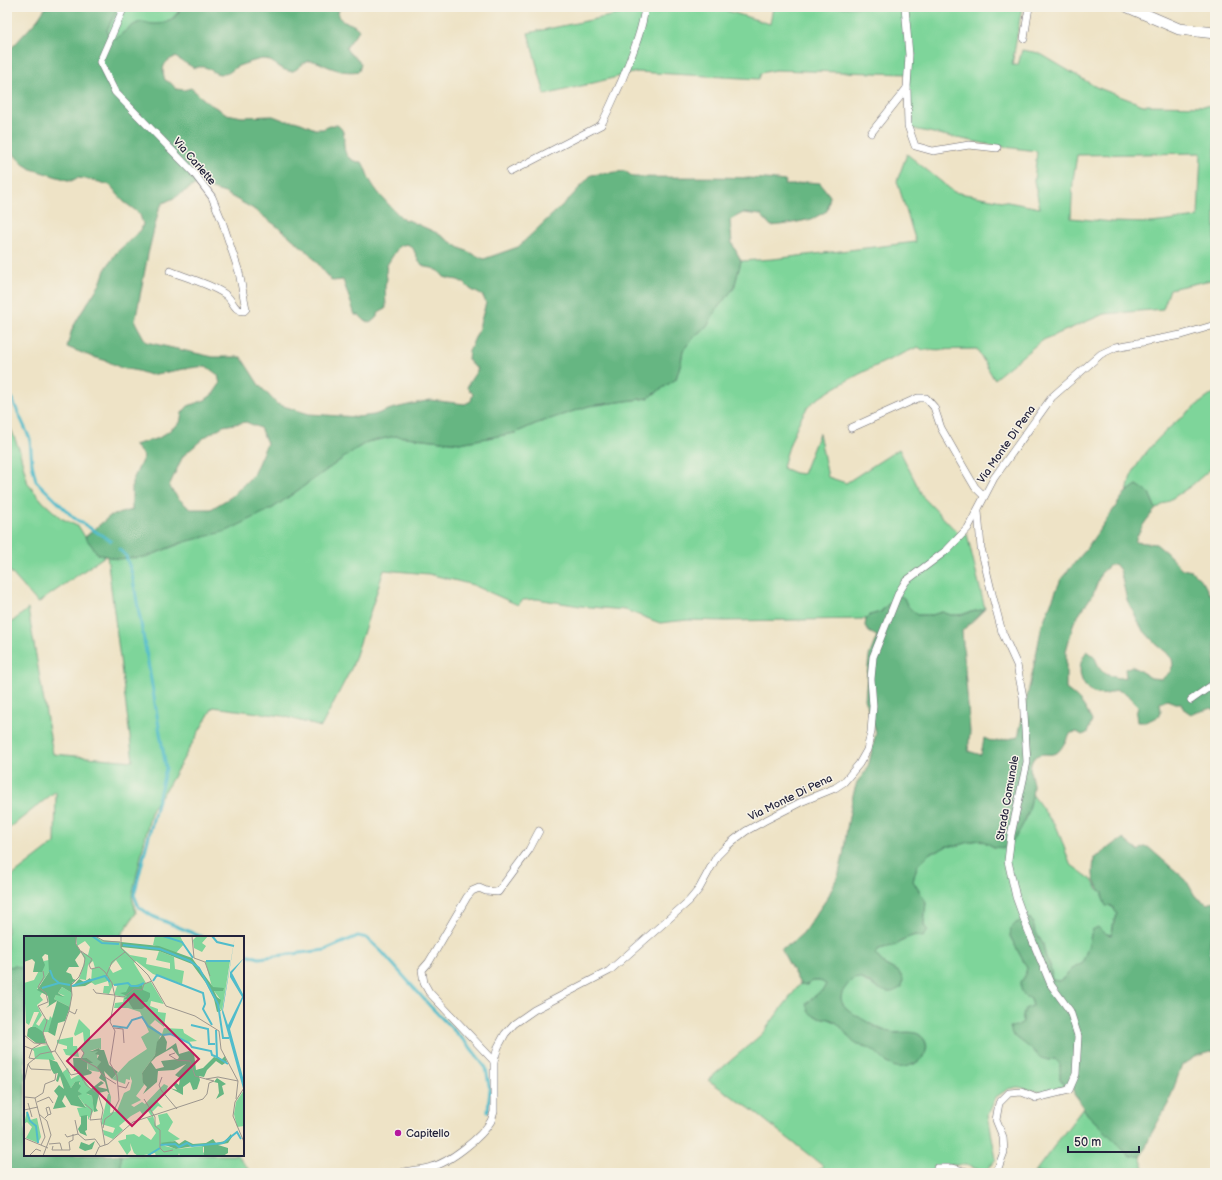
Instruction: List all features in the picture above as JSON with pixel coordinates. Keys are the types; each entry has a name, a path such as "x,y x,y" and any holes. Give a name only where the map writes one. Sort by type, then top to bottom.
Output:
{"street":[{"name":"Via Carlette","path":"124,7 100,62 115,92 193,172 212,197 240,272 246,309 244,311 237,310 228,296 219,290 170,271"},
{"path":"510,172 601,125 631,57 644,18 645,7"},
{"path":"904,7 909,55 907,88 908,126 915,146 933,152 969,146 997,148"},
{"path":"1024,39 1029,7"},
{"path":"1128,7 1179,29 1215,33"},
{"path":"872,133 907,88"},
{"name":"Via Monte Di Pena","path":"401,1173 430,1168 442,1164 465,1147 485,1129 492,1120 494,1112 494,1061 498,1047 505,1034 514,1024 534,1010 609,971 689,901 699,889 717,856 746,831 803,801 836,788 852,774 860,764 867,750 871,732 873,706 871,679 873,656 898,592 906,581 947,550 968,528 994,478 1052,397 1101,354 1116,347 1181,335 1215,325"},
{"path":"852,428 918,398 926,398 934,407 941,428 975,487 984,496"},
{"name":"Strada Comunale","path":"978,511 981,548 990,590 1002,632 1017,666 1023,697 1027,762 1011,835 1008,861 1016,896 1028,930 1051,985 1070,1011 1078,1036 1076,1074 1069,1090 1036,1098 1022,1092 1009,1093 999,1103 996,1120 1003,1137 1004,1152 998,1168 994,1173"},
{"path":"1191,700 1215,683"},
{"path":"494,1061 429,992 424,983 422,970 429,962 472,891 479,888 486,891 498,892 529,850 539,830"},
{"path":"1215,942 1215,957"},
{"path":"937,1168 953,1168 971,1173"}],"green space":[{"path":"46,7 118,7 107,30 108,37 117,38 134,25 141,22 159,24 169,21 175,17 180,10 177,7 341,7 338,12 342,21 355,26 359,30 346,48 349,53 361,64 359,71 340,71 317,62 309,61 294,71 288,71 266,59 263,59 238,66 230,72 219,74 204,67 194,68 175,57 168,61 164,66 163,72 165,80 171,83 176,89 184,90 191,88 208,103 227,114 242,117 273,116 286,121 301,123 315,129 323,129 337,125 341,128 344,135 344,149 347,156 352,160 362,162 374,187 405,221 408,220 437,233 460,248 484,259 518,247 572,196 591,175 625,171 633,177 767,179 786,181 785,185 794,185 806,182 820,183 830,196 827,211 812,219 771,226 761,215 743,213 730,220 732,243 741,261 734,288 715,311 708,325 696,335 683,350 676,379 648,398 589,406 535,424 515,433 460,443 396,436 367,442 273,508 227,531 181,543 146,557 117,559 98,554 85,537 110,516 132,510 132,482 144,456 134,445 159,438 180,423 182,413 188,406 205,400 213,394 220,384 218,375 206,366 150,375 121,368 107,361 67,347 72,329 100,284 105,270 116,253 141,230 143,224 140,215 124,202 110,185 88,179 77,178 71,181 31,169 23,164 7,147 7,53 38,19","holes":["196,184 225,193 252,208 282,230 310,254 332,281 343,280 355,315 359,315 370,323 376,318 380,311 386,308 385,286 387,279 387,265 399,246 407,244 413,248 419,262 425,267 439,271 444,277 458,280 483,296 486,303 478,331 469,351 468,359 472,365 478,369 467,388 473,394 471,401 465,404 430,400 391,409 374,415 357,417 309,414 277,404 259,385 241,357 213,357 146,342 135,322 148,254 159,209 163,203 176,197","246,422 260,428 267,443 253,475 231,497 211,509 190,509 178,498 169,486 183,456 205,437 223,426"]},
{"path":"118,7 177,7 180,9 168,22 151,24 141,22 131,27 117,38 108,37 107,30"},
{"path":"645,7 715,7 770,24 773,7 1022,7 1012,65 1018,65 1022,50 1039,53 1096,87 1143,105 1215,106 1215,279 1170,289 1163,309 1104,314 1041,341 994,379 977,349 923,350 918,347 859,374 815,400 806,410 794,435 783,468 795,473 803,474 819,433 828,477 846,483 899,449 923,497 958,533 967,534 985,609 958,615 951,615 942,612 932,615 917,615 907,605 904,598 890,602 880,612 870,615 866,619 724,621 687,620 660,623 625,610 580,606 537,599 523,600 518,605 473,585 429,574 384,570 352,667 321,727 283,716 213,707 165,791 152,808 132,896 136,913 121,936 24,936 24,1156 238,1156 252,1173 7,1173 7,880 55,843 56,791 7,830 7,626 28,609 53,754 133,761 107,556 146,557 273,508 367,442 396,436 460,443 515,433 535,424 589,406 648,398 676,379 683,350 696,335 708,325 715,311 734,288 741,261 773,259 916,242 897,181 907,154 954,192 1040,208 1034,181 1037,151 996,146 909,128 908,74 775,70 761,73 759,79 637,72 545,95 528,33 644,9","holes":["1201,153 1198,217 1152,223 1113,222 1071,218 1073,180 1077,155"]},
{"path":"1215,392 1215,465 1191,486 1156,509 1149,493 1137,485 1127,492 1131,476 1148,450 1169,428 1191,409"},
{"path":"7,419 19,449 28,484 44,503 61,518 79,527 98,554 105,556 38,603 7,568"},
{"path":"1137,485 1149,493 1156,509 1144,524 1135,542 1156,544 1182,569 1192,571 1203,582 1209,593 1215,599 1215,711 1212,708 1191,714 1185,710 1182,703 1175,703 1167,700 1160,703 1161,711 1158,717 1145,722 1137,722 1136,714 1138,707 1126,694 1116,690 1106,694 1098,694 1090,691 1085,685 1081,677 1080,669 1082,660 1087,651 1094,656 1100,669 1105,674 1118,678 1126,677 1125,669 1132,666 1151,678 1162,679 1170,672 1173,665 1172,659 1166,652 1142,629 1127,600 1120,570 1115,564 1110,565 1101,573 1093,594 1074,622 1066,651 1066,689 1082,703 1092,721 1087,733 1082,735 1077,732 1071,733 1059,751 1052,754 1038,755 1032,761 1030,770 1033,791 1028,811 1016,837 1004,848 994,847 981,840 956,846 947,846 930,853 917,866 913,881 926,902 924,925 928,931 923,937 916,935 909,937 896,945 879,949 875,954 885,965 899,972 903,979 902,987 888,992 879,989 865,980 856,978 847,985 842,993 841,998 845,1006 854,1014 875,1027 893,1033 916,1033 925,1041 925,1054 916,1063 900,1067 889,1064 870,1048 855,1043 837,1023 811,1014 806,1004 823,990 826,984 820,981 812,981 807,985 800,984 781,949 792,943 803,933 828,897 839,873 853,795 857,782 866,771 869,763 876,732 865,699 869,656 877,636 869,632 865,626 866,619 870,615 881,612 899,595 904,598 907,605 917,615 932,615 942,612 951,615 958,615 985,609 962,631 970,732 968,751 981,755 984,738 993,742 1018,737 1042,625 1061,579 1084,552 1125,493"},
{"path":"1032,794 1058,830 1070,864 1092,880 1097,888 1103,892 1103,899 1113,907 1117,914 1114,919 1111,935 1092,930 1082,965 1075,966 1059,981 1052,980 1050,965 1046,959 1043,944 1035,931 1030,918 1016,923 1010,936 1027,968 1025,976 1021,982 1031,999 1033,1006 1023,1015 1023,1022 1017,1026 1012,1034 1048,1060 1055,1059 1061,1064 1060,1079 1064,1086 1050,1094 1018,1087 1008,1089 996,1097 988,1115 996,1159 985,1172 966,1165 942,1165 939,1173 816,1173 823,1166 752,1110 708,1080 762,1034 800,984 807,985 812,981 820,981 827,984 823,990 817,994 814,1016 829,1019 837,1023 858,1045 872,1048 888,1064 915,1064 925,1053 927,1046 921,1036 913,1032 889,1032 870,1024 855,1015 844,1005 841,1001 842,992 854,979 861,978 868,983 888,992 899,972 885,965 875,954 879,949 896,945 909,937 916,935 923,937 926,902 913,881 917,866 930,853 947,846 956,846 981,840 994,847 1020,829 1027,817"},
{"path":"1123,839 1138,851 1144,847 1148,847 1186,880 1195,896 1207,904 1215,901 1215,1051 1196,1056 1182,1065 1168,1104 1150,1136 1146,1147 1140,1156 1130,1157 1088,1115 1074,1094 1073,1081 1064,1086 1060,1079 1060,1064 1055,1059 1048,1060 1041,1058 1012,1034 1010,1027 1017,1026 1023,1022 1023,1015 1026,1008 1033,1006 1031,999 1024,996 1021,989 1021,982 1025,976 1027,968 1010,936 1011,928 1016,923 1030,918 1035,931 1043,944 1046,959 1050,965 1052,980 1059,981 1075,966 1082,964 1092,930 1098,927 1104,933 1111,935 1117,914 1113,907 1106,906 1103,899 1103,892 1094,880 1094,858"},
{"path":"15,966 24,968 24,1156 121,1156 121,1168 119,1173 7,1173 7,1012 12,1008 7,1003 7,967"},
{"path":"1083,1108 1088,1115 1130,1157 1140,1156 1146,1173 1034,1173"}],"waterway":[{"path":"7,388 30,439 32,464 36,481 74,518 111,541"},
{"path":"119,549 126,556 132,574 166,768 134,895 139,907 152,916 200,936"},
{"path":"244,953 259,958 325,950 358,936 367,938 382,952 430,1006 470,1047 486,1068 490,1090 488,1111"}],"place":[{"name":"Capitello","path":"398,1133"}]}
